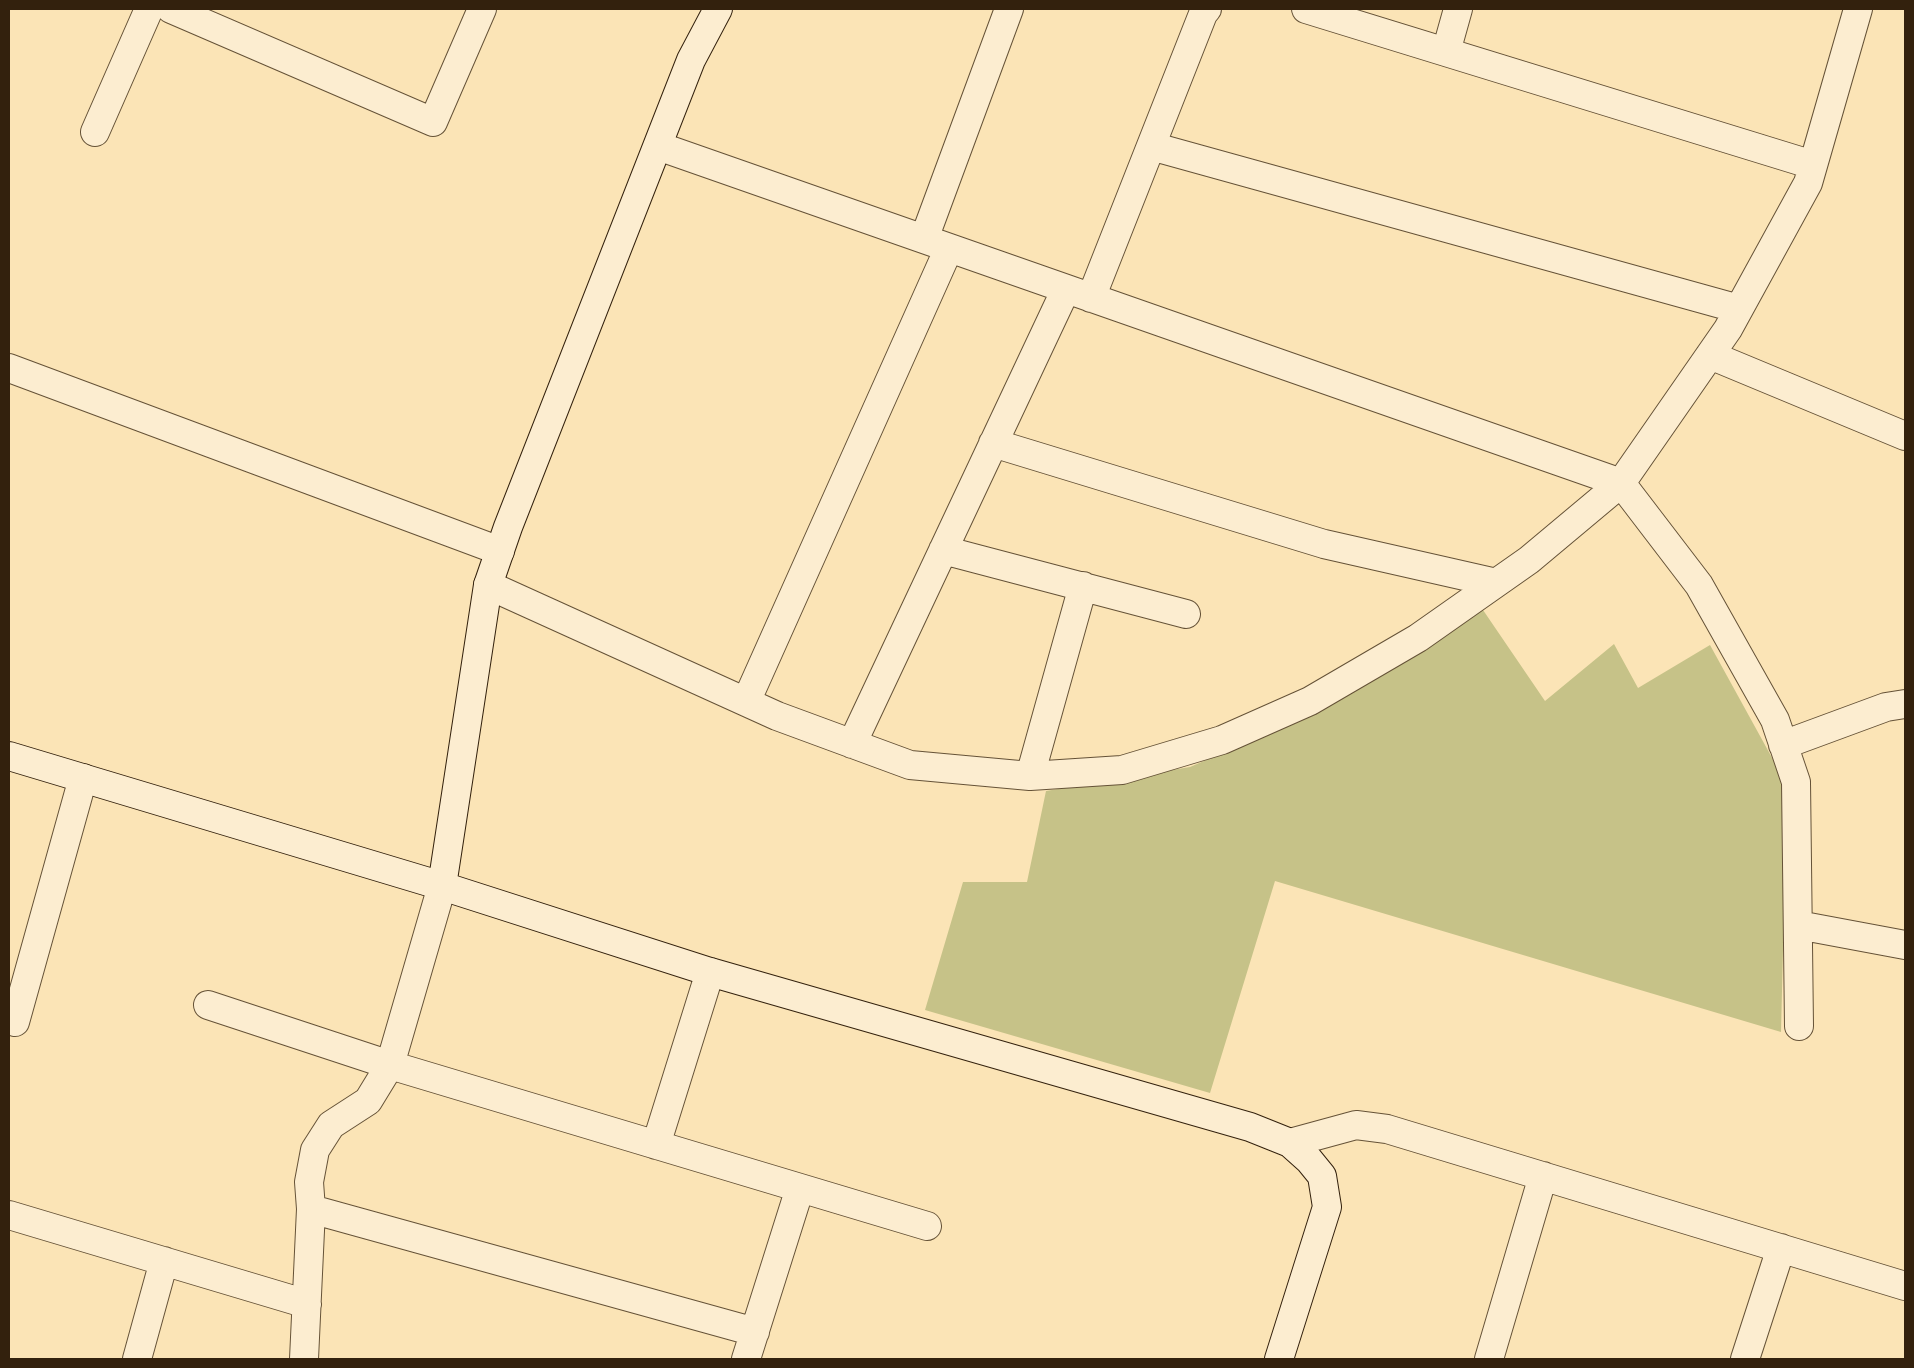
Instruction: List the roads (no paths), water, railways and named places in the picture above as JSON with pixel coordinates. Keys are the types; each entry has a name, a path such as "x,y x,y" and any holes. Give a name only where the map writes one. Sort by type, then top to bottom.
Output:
{"street":[{"path":"95,132 149,9"},
{"path":"171,9 433,122 482,9"},
{"path":"304,1359 311,1209 309,1182 315,1150 331,1125 368,1101 390,1064 442,886 488,585 691,60 718,9"},
{"path":"924,239 1009,9"},
{"path":"1091,298 1203,14 1207,9"},
{"path":"1306,9 1813,165"},
{"path":"1446,52 1458,9"},
{"path":"488,585 777,716 910,765 1030,776 1122,770 1222,740 1318,696 1418,638 1529,560 1620,483 1728,329 1808,183 1858,9"},
{"path":"658,146 1620,483 1699,585 1775,720 1796,782 1799,1026"},
{"path":"1151,146 1739,309"},
{"path":"746,702 949,248"},
{"path":"852,744 1066,289"},
{"path":"1710,354 1905,436"},
{"path":"9,368 500,551"},
{"path":"993,443 1324,544 1496,583"},
{"path":"943,550 1186,614"},
{"path":"1030,776 1083,586"},
{"path":"1784,746 1886,707 1905,704"},
{"path":"9,756 442,886 710,972 1250,1127 1290,1143 1322,1176 1327,1207 1279,1359"},
{"path":"15,1022 83,778"},
{"path":"1798,925 1905,945"},
{"path":"656,1145 710,972"},
{"path":"208,1005 390,1064 927,1226"},
{"path":"1290,1143 1356,1125 1387,1129 1905,1286"},
{"path":"1489,1359 1543,1176"},
{"path":"746,1359 800,1188"},
{"path":"311,1209 755,1332"},
{"path":"9,1215 308,1304"},
{"path":"1745,1359 1781,1248"},
{"path":"137,1359 164,1261"}]}
